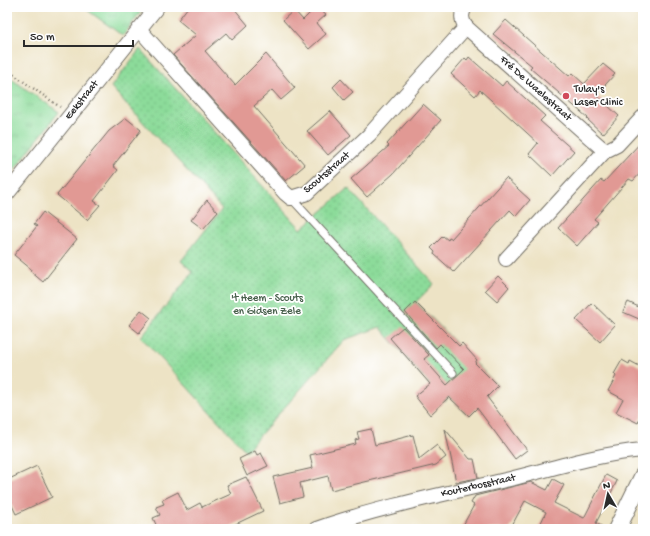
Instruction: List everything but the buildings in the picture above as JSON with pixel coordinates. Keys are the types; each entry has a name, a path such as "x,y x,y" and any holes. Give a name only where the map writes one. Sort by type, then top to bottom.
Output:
{"street":[{"name":"Eekstraat","path":"7,194 157,7"},
{"path":"466,7 462,12 462,21 466,27"},
{"name":"Scoutsstraat","path":"139,29 291,198 307,193 369,135 466,27"},
{"name":"Fré De Waelestraat","path":"466,27 605,151"},
{"path":"506,259 605,151 617,145 643,117"},
{"name":"Kouterbosstraat","path":"316,529 350,517 611,455 643,450"},
{"path":"617,529 643,476"}],"lane":[{"path":"291,198 453,373"}],"path":[{"path":"7,70 71,114"}],"green space":[{"path":"83,7 144,7 123,36"},
{"name":"'t Heem - Scouts en Gidsen Zele","path":"140,49 301,229 348,188 434,284 416,302 498,386 469,416 449,397 445,402 380,327 344,340 246,451 141,337 193,272 181,261 222,209 111,87"},
{"path":"7,76 59,112 7,179"}],"place":[{"name":"Tulay's Laser Clinic","path":"566,96"}]}
